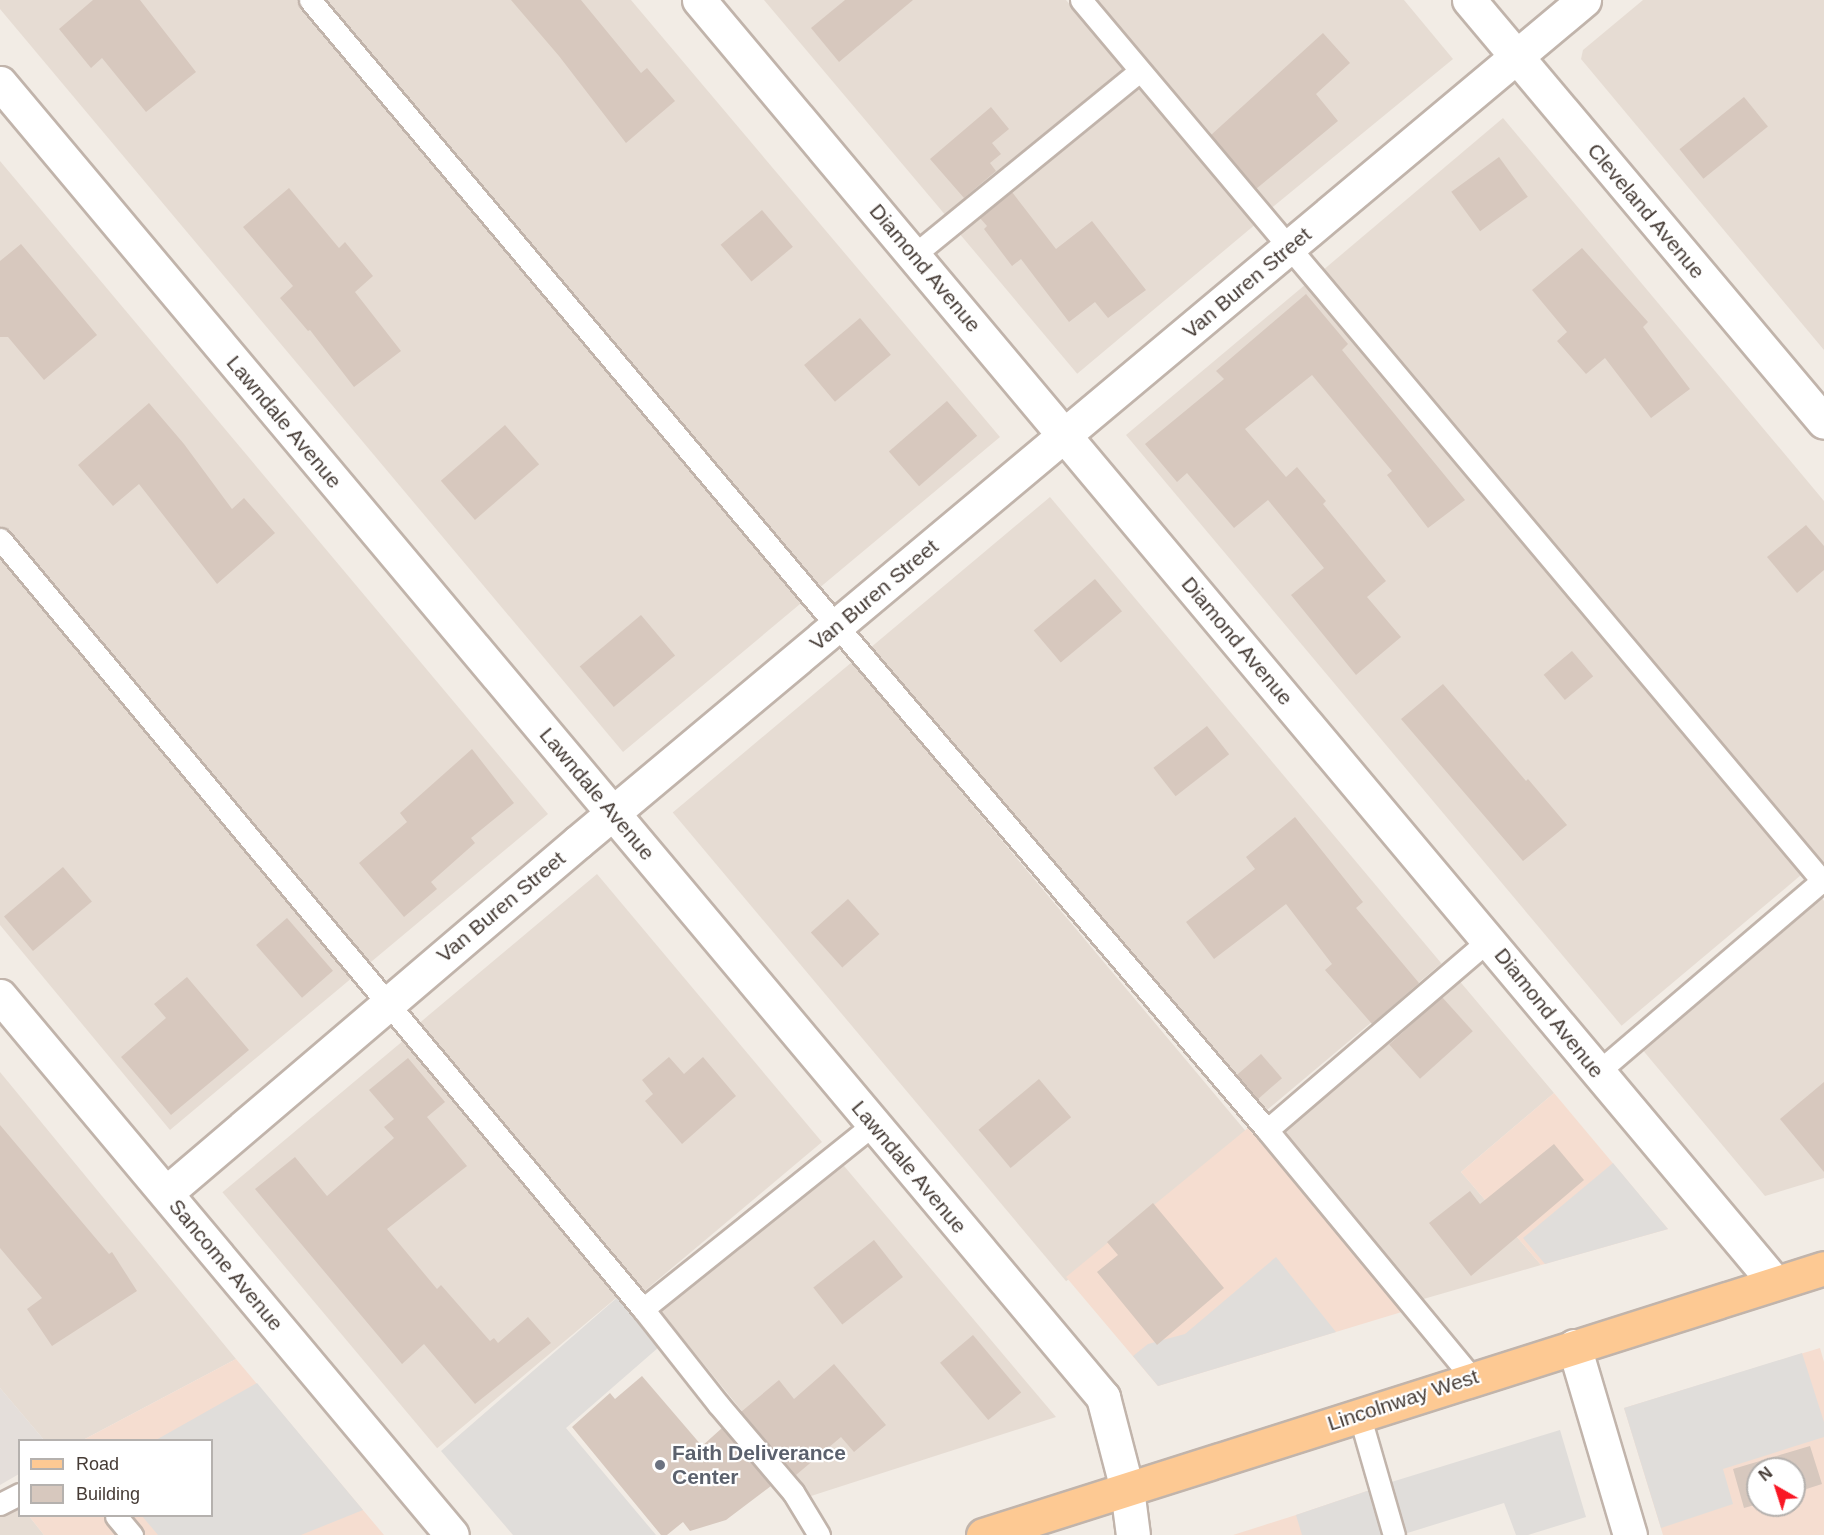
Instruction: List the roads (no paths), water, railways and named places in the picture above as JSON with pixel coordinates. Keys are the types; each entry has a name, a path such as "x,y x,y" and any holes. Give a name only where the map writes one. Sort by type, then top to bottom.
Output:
{"main road":[{"name":"Lincolnway West","path":"983,1535 1824,1268"}],"street":[{"name":"Diamond Avenue","path":"699,0 1775,1283"},
{"name":"Cleveland Avenue","path":"1469,0 1824,422"},
{"name":"Van Buren Street","path":"166,1193 613,813 1584,0"},
{"name":"Lawndale Avenue","path":"0,83 1103,1397 1127,1489 1133,1535"},
{"name":"Sancome Avenue","path":"0,996 452,1535"},
{"path":"1574,1346 1630,1535"}],"lane":[{"path":"310,0 837,627 1267,1130 1472,1378"},
{"path":"1081,0 1823,882 1598,1072"},
{"path":"914,255 1140,71"},
{"path":"0,539 389,1003 793,1492 819,1535"},
{"path":"1267,1130 1489,940"},
{"path":"643,1310 873,1125"},
{"path":"1359,1414 1394,1535"},
{"path":"0,1504 18,1495"},
{"path":"118,1517 132,1535"}],"place":[{"name":"Faith Deliverance Center","path":"660,1465"}]}
